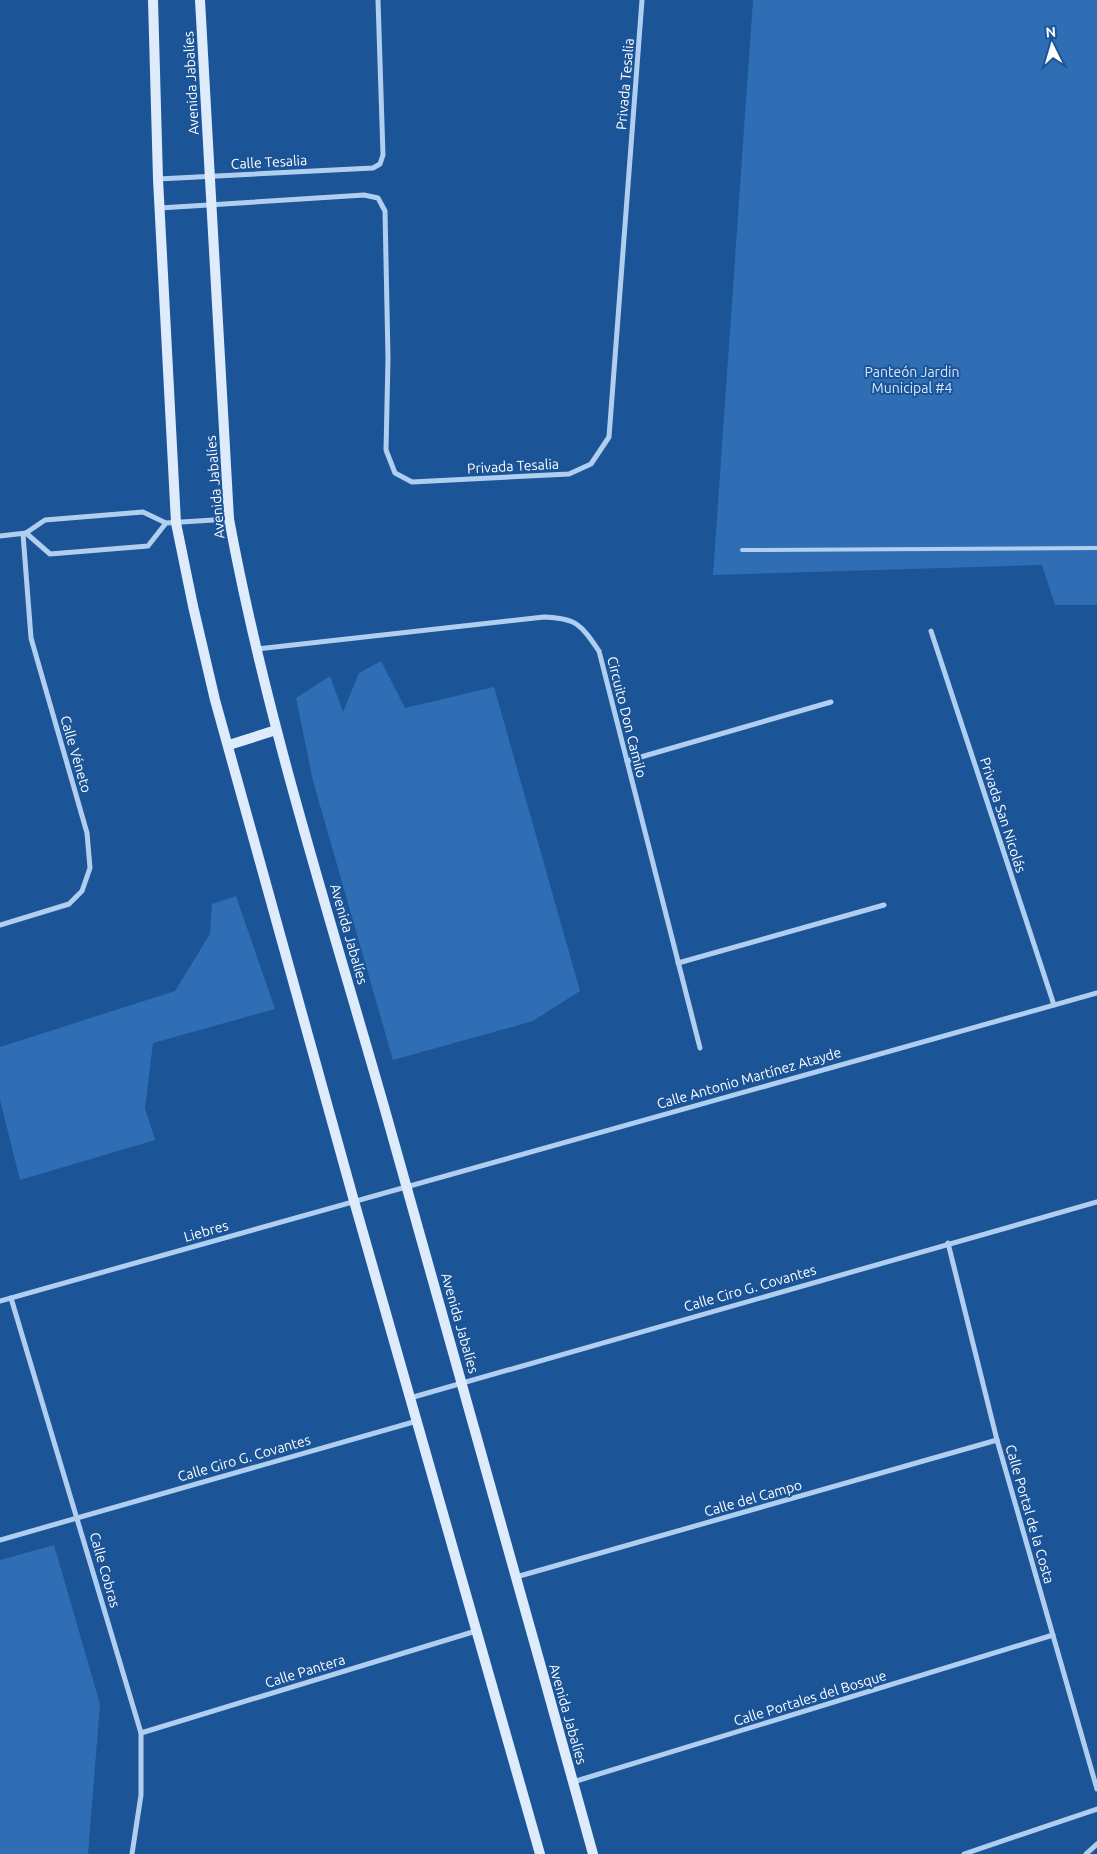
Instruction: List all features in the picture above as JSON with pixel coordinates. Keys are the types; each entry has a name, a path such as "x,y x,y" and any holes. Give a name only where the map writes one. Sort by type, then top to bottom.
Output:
{"street":[{"path":"154,0 158,179 171,523 215,700 354,1201 539,1854"},
{"name":"Avenida Jabalíes","path":"200,0 229,519 276,730 407,1186 593,1854"},
{"name":"Calle Tesalia","path":"158,179 373,168 380,164 383,155 378,0"},
{"name":"Privada Tesalia","path":"211,206 364,195 378,198 385,211 388,358 386,450 395,473 412,482 569,474 591,464 609,437 642,0"},
{"path":"159,208 211,206"},
{"path":"0,536 25,534 45,520 144,512 171,523 229,519"},
{"path":"25,534 50,554 148,546 171,523"},
{"name":"Calle Véneto","path":"0,925 69,904 82,891 90,868 87,833 31,638 25,534"},
{"name":"Circuito Don Camilo","path":"257,649 544,617 562,618 582,627 599,651 700,1048"},
{"name":"Privada San Nicolás","path":"931,632 1054,1005"},
{"path":"626,760 831,702"},
{"path":"229,745 276,730"},
{"path":"678,962 884,905"},
{"name":"Calle Antonio Martínez Atayde","path":"407,1186 1097,993"},
{"name":"Liebres","path":"0,1301 407,1186"},
{"name":"Calle Ciro G. Covantes","path":"410,1398 1097,1202"},
{"name":"Calle Portal de la Costa","path":"948,1243 997,1440 1097,1789"},
{"name":"Calle Cobras","path":"11,1298 141,1733 141,1795 132,1854"},
{"name":"Calle Giro G. Covantes","path":"0,1540 417,1421"},
{"name":"Calle del Campo","path":"516,1578 997,1440"},
{"name":"Calle Pantera","path":"141,1733 476,1631"},
{"name":"Calle Portales del Bosque","path":"573,1782 1053,1635"},
{"path":"964,1854 1097,1809"},
{"path":"1086,1854 1097,1844"}],"lane":[{"path":"742,550 1097,548"}],"green space":[{"name":"Panteón Jardin Municipal #4","path":"753,0 1097,0 1097,605 1055,605 1042,565 713,575"},
{"path":"381,661 405,708 494,687 580,991 533,1021 393,1060 313,781 296,698 330,676 343,712 359,673"},
{"path":"236,896 275,1009 153,1043 145,1108 155,1140 20,1180 0,1100 0,1047 175,991 210,934 212,904"},
{"path":"54,1545 100,1704 88,1854 0,1854 0,1560"}]}
